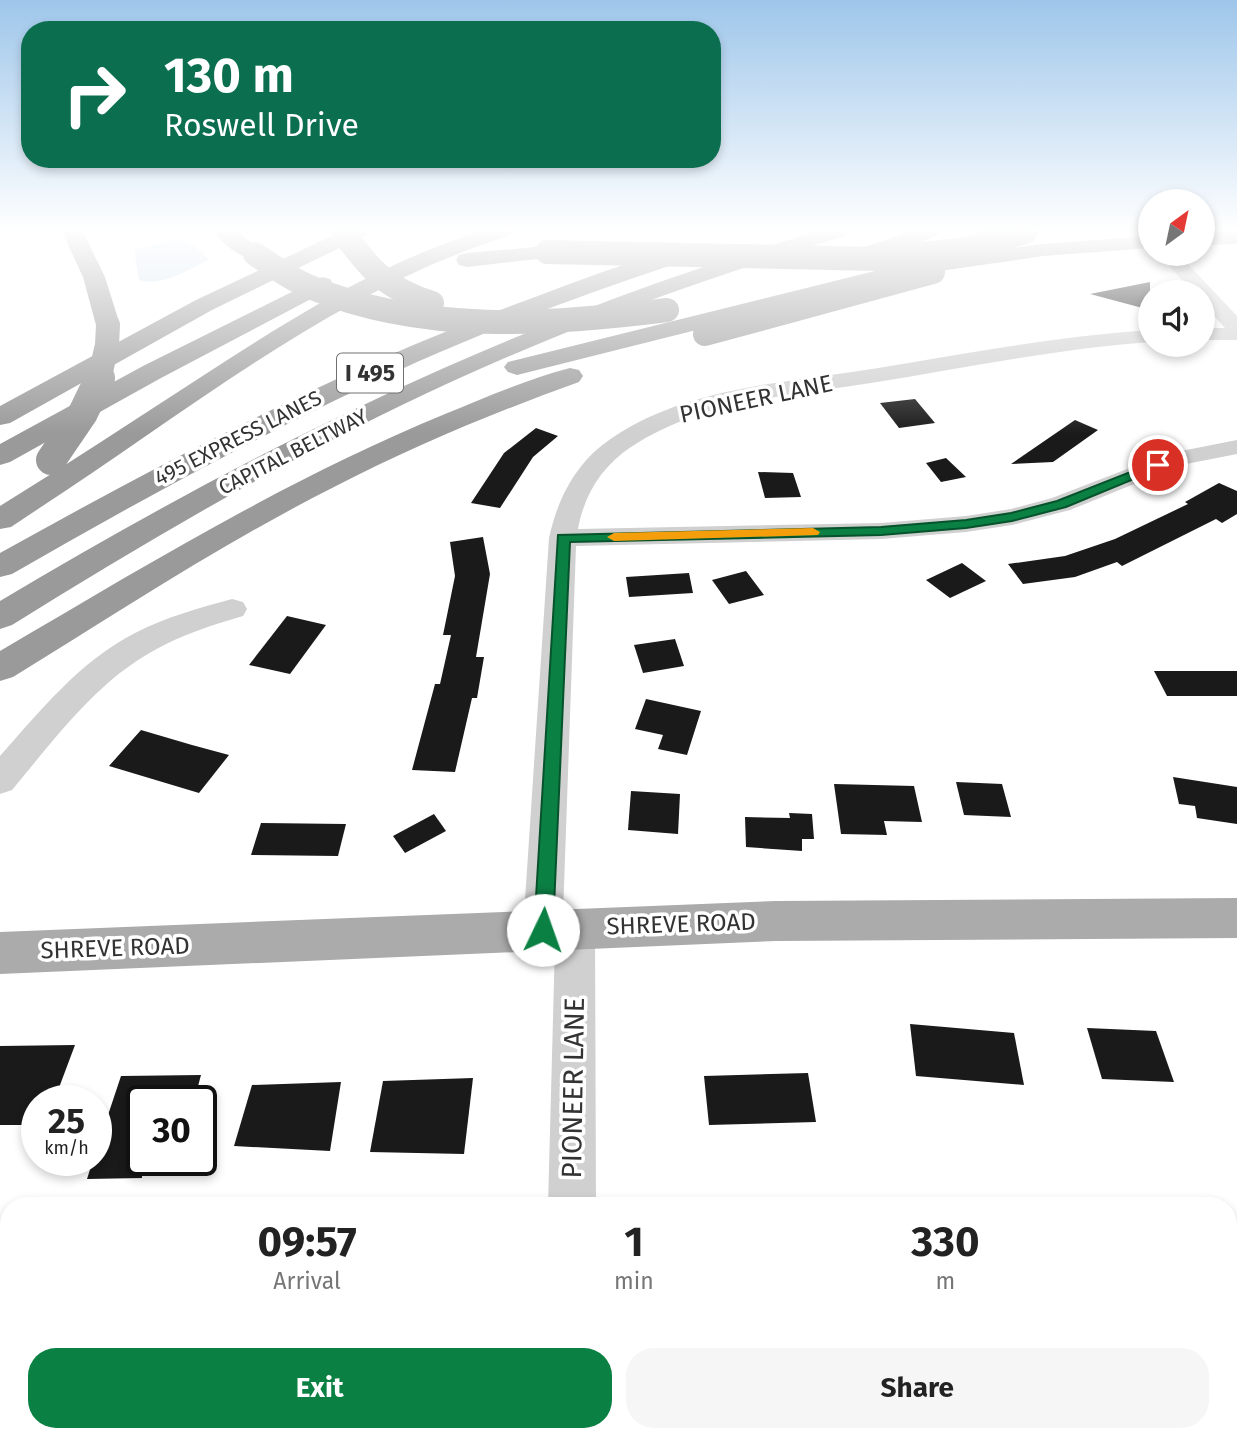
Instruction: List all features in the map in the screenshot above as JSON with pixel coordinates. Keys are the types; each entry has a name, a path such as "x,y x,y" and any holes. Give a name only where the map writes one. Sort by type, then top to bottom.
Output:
{"highway":[{"path":"0,508 51,460 76,428 93,399 108,346 108,325 101,299"},
{"path":"0,417 216,299"},
{"path":"0,456 292,299"},
{"path":"0,520 280,336 347,299"},
{"path":"348,299 395,311 510,323 606,318 667,310 714,299"},
{"path":"330,308 350,299"},
{"path":"420,299 507,316 606,318"},
{"name":"495 EXPRESS LANES","path":"0,567 205,452 368,374 450,338 551,299"},
{"name":"CAPITAL BELTWAY","path":"0,617 82,565 295,450 426,385 632,299"},
{"path":"295,450 370,428 475,382 526,365 781,299"},
{"path":"0,668 248,521 369,458 533,390 705,334 832,299"}],"main road":[{"name":"SHREVE ROAD","path":"0,953 776,920 1237,918"}],"street":[{"path":"1210,299 1237,328"},
{"path":"1215,334 1237,334"},
{"name":"PIONEER LANE","path":"572,1197 559,929 563,538 570,506 586,475 622,442 670,416 726,401 1039,347 1138,337"},
{"path":"563,538 881,531 966,524 1012,517 1062,504 1175,459 1237,447"},
{"path":"0,780 62,711 102,671 126,653 156,636 232,609"}],"building":[{"path":"1110,299 1138,299 1138,307"},
{"path":"915,399 935,423 899,428 880,403"},
{"path":"1075,420 1098,430 1053,462 1011,464"},
{"path":"536,428 558,436 533,457 500,508 471,503 504,453"},
{"path":"946,458 966,477 941,482 926,463"},
{"path":"758,472 793,473 801,497 765,498"},
{"path":"1219,483 1237,491 1237,514 1222,523 1216,519 1122,566 1117,562 1075,577 1023,584 1008,564 1065,556 1115,539 1188,504 1185,502"},
{"path":"483,537 490,574 476,657 484,657 477,698 472,698 455,772 412,770 435,684 440,684 451,635 443,635 455,576 450,542"},
{"path":"962,563 986,581 950,598 926,580"},
{"path":"746,571 764,595 729,604 712,580"},
{"path":"689,573 693,593 629,597 626,577"},
{"path":"287,616 326,625 290,674 249,665"},
{"path":"675,639 684,666 643,673 634,645"},
{"path":"1154,671 1237,671 1237,696 1167,696"},
{"path":"646,699 701,711 687,755 658,749 663,735 635,729"},
{"path":"141,730 229,755 199,793 109,766"},
{"path":"1173,777 1237,787 1237,824 1197,818 1195,806 1179,804"},
{"path":"956,782 1002,784 1011,817 964,815"},
{"path":"834,784 914,786 922,822 884,821 887,835 841,834"},
{"path":"631,791 680,794 678,834 628,830"},
{"path":"789,813 812,814 814,839 802,839 802,851 746,847 745,817 790,818"},
{"path":"434,814 446,831 405,853 393,836"},
{"path":"261,823 346,824 338,856 251,855"},
{"path":"910,1024 1014,1033 1024,1085 916,1076"},
{"path":"1087,1028 1156,1031 1174,1082 1102,1079"},
{"path":"75,1045 60,1085 21,1085 21,1125 0,1125 0,1046"},
{"path":"808,1073 816,1122 709,1125 704,1076"},
{"path":"201,1075 198,1085 126,1085 126,1176 142,1178 87,1179 88,1176 112,1176 112,1103 121,1076"},
{"path":"473,1078 464,1154 370,1152 383,1081"},
{"path":"341,1082 330,1151 234,1146 252,1085"}],"slow traffic":[{"path":"614,537 813,532"}],"route":[{"path":"543,930 563,538 881,531 966,524 1012,517 1062,504 1158,465"}]}
